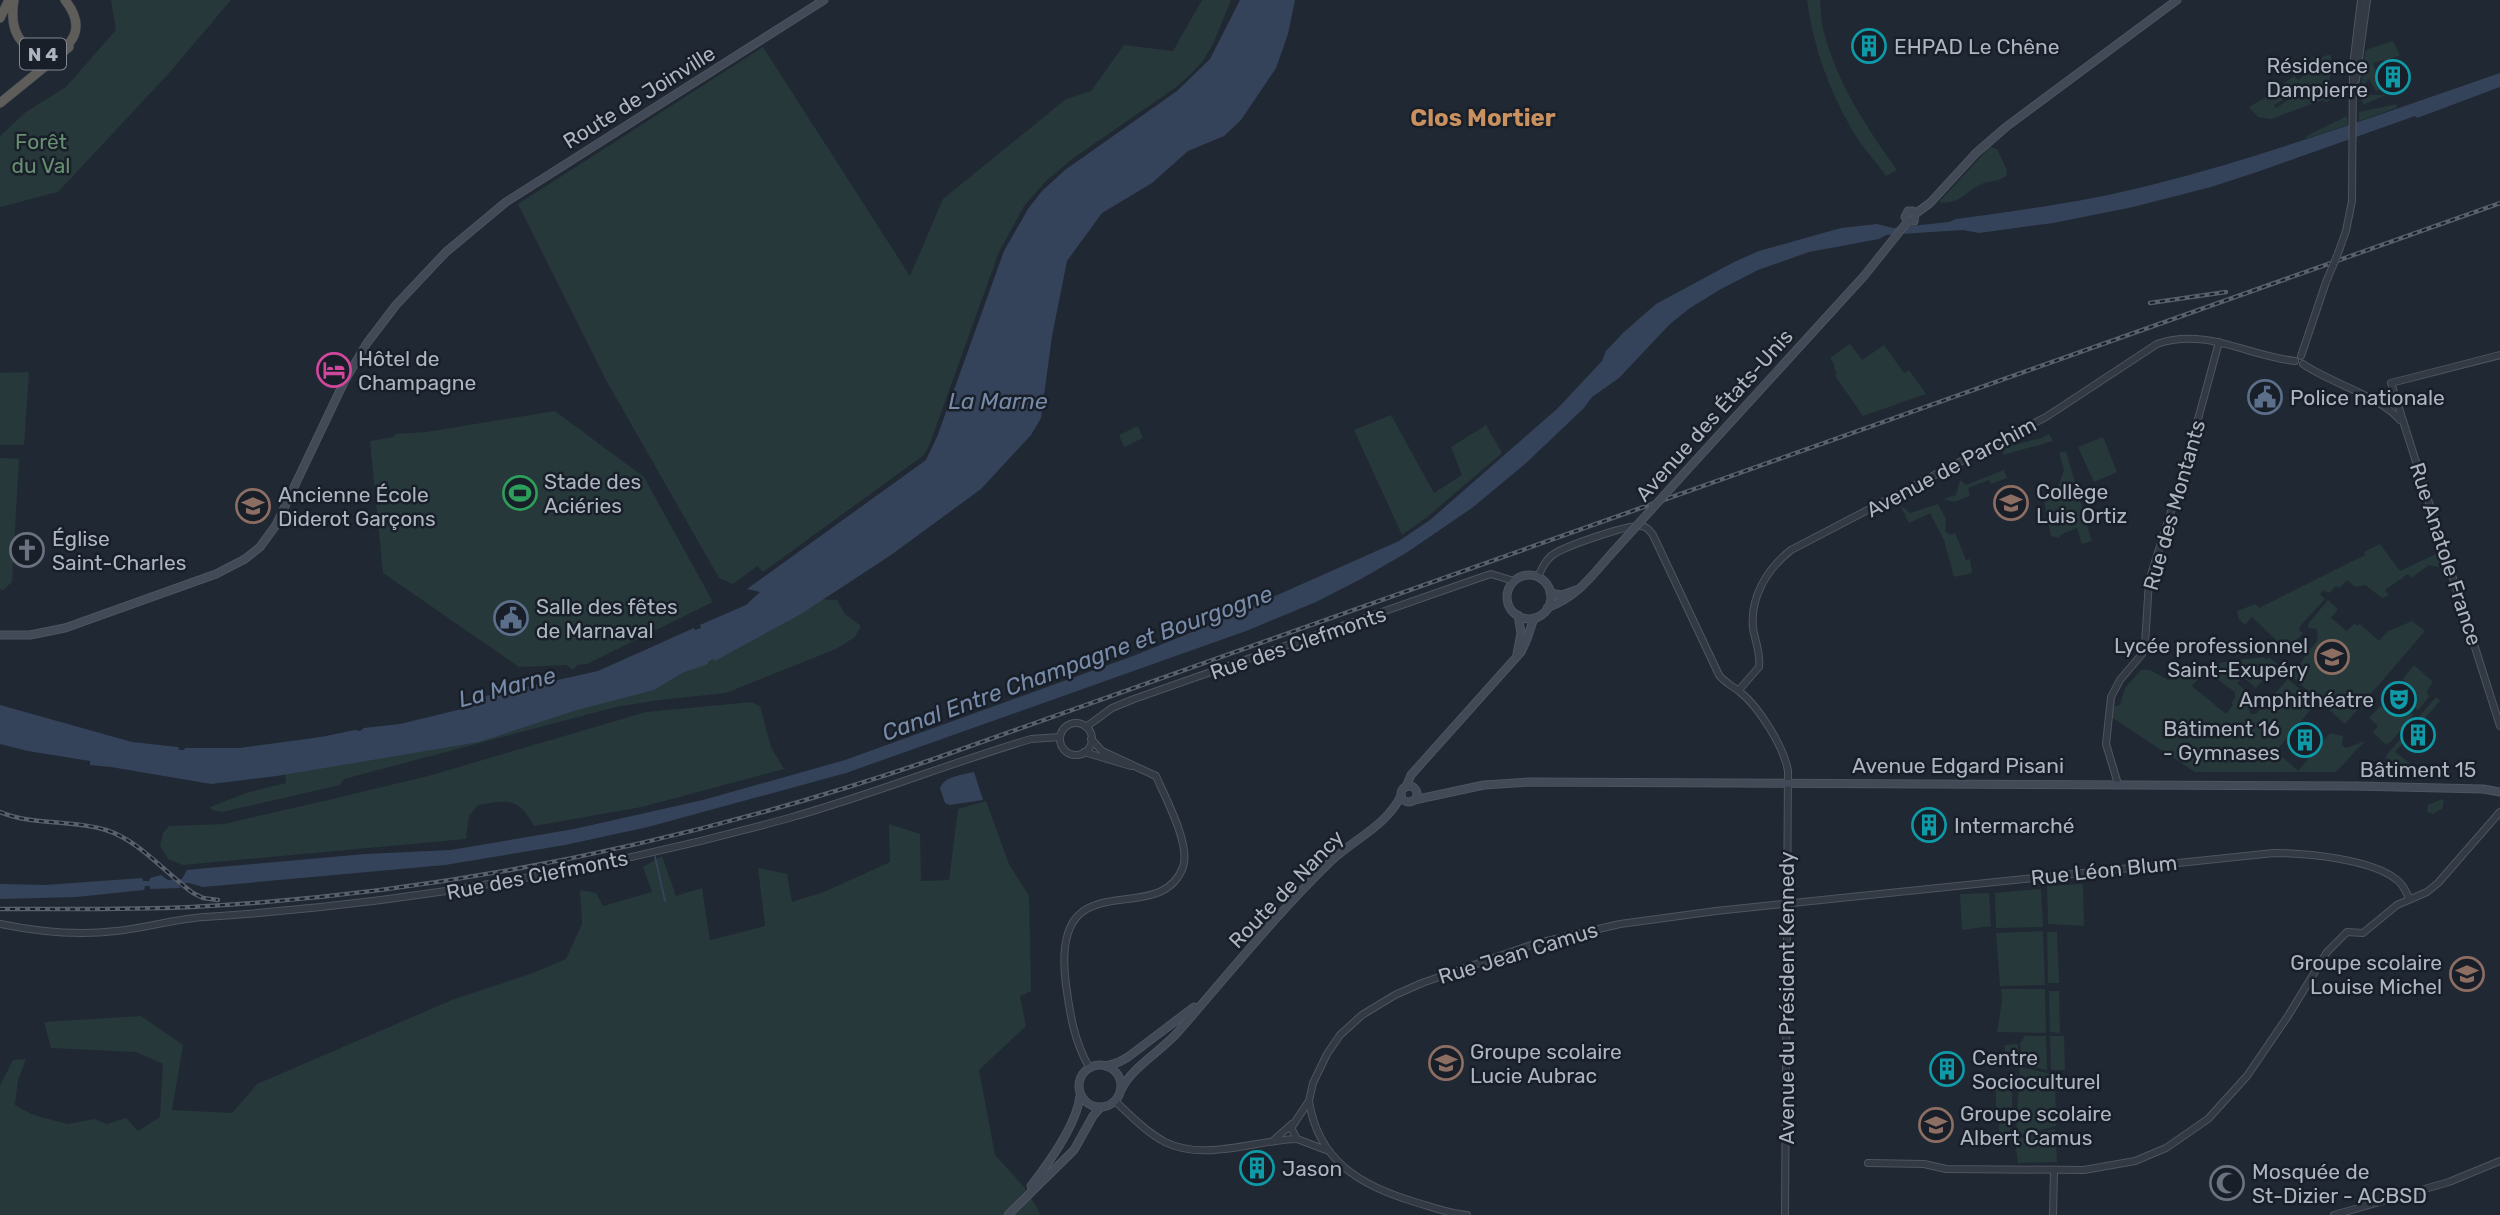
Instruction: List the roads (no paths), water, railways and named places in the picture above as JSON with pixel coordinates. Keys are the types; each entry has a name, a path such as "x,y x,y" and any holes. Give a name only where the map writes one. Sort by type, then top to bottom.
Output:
{"highway":[{"path":"0,8 4,0"},
{"name":"N 4","path":"12,0 9,17 12,32 27,50 46,54 62,47 72,33 74,16 65,0"},
{"name":"N 4","path":"0,18 12,0"},
{"name":"N 4","path":"0,103 61,55 74,41 79,22 71,0"}],"main road":[{"name":"Route de Joinville","path":"0,635 30,635 65,628 216,574 253,553 276,525 344,382 375,331 432,266 475,226 506,202 824,0"},
{"name":"Avenue des États-Unis","path":"1548,608 1569,598 1580,589 1874,265 1908,223 1906,212 1915,214 1930,203 1976,153 2006,127 2177,0"},
{"path":"1523,576 1538,577 1546,583 1550,593 1548,608 1534,618 1518,615 1510,607 1507,596 1514,581 1523,576"},
{"path":"1550,593 1562,595 1580,589"},
{"path":"1516,658 1521,633 1518,615"},
{"name":"Route de Nancy","path":"1121,1090 1129,1078 1176,1034 1331,862 1379,825 1410,794 1415,769 1516,658 1525,646 1534,618"},
{"name":"Avenue Edgard Pisani","path":"1410,794 1433,796 1506,783 1787,782 2483,789 2500,792"},
{"name":"Avenue Edgard Pisani","path":"2483,789 2500,786"},
{"name":"Route de Nancy","path":"1106,1066 1128,1057 1206,998"},
{"path":"1008,1215 1058,1148 1078,1107 1079,1081 1089,1068 1106,1066 1118,1075 1121,1090 1115,1101 1100,1108 1074,1150 1019,1202"},
{"path":"1080,1095 1088,1104 1100,1108"}],"street":[{"path":"2299,360 2346,230 2352,201 2353,66 2361,0"},
{"path":"2353,92 2367,0"},
{"name":"Avenue de Parchim","path":"1739,690 1757,671 1759,654 1753,621 1759,592 1768,572 1791,551 2046,417 2150,347 2174,339 2203,338 2299,360 2320,376 2388,409 2403,423"},
{"name":"Rue des Montants","path":"2118,784 2106,744 2111,697 2120,680 2142,654 2146,644 2149,580 2185,467 2216,341"},
{"name":"Rue Anatole France","path":"2500,355 2391,383 2500,726"},
{"name":"Avenue du Président Kennedy","path":"1538,577 1543,565 1552,555 1627,528 1641,525 1650,530 1717,672 1728,685 1739,690 1767,725 1787,766 1785,1215"},
{"name":"Rue des Clefmonts","path":"1086,727 1112,708 1134,699 1479,578 1491,574 1514,581"},
{"path":"1089,1068 1075,1036 1070,1010 1064,965 1069,928 1076,917 1090,908 1164,890 1176,879 1184,863 1182,842 1156,776 1102,751 1091,739 1086,727 1079,724 1071,724 1063,729 1060,737 1061,746 1074,755 1089,748 1091,739"},
{"name":"Rue des Clefmonts","path":"0,924 52,933 108,932 177,920 333,907 509,882 631,858 731,833 877,791 1031,739 1060,737"},
{"path":"1084,752 1124,766 1133,766"},
{"path":"1868,1163 1924,1164 1946,1169 2084,1170 2135,1161 2178,1141 2202,1125 2253,1068 2339,938 2347,932 2363,933 2397,905 2427,892 2438,883 2499,812"},
{"name":"Rue Léon Blum","path":"1786,902 2274,853 2328,856 2367,866 2398,880 2409,898"},
{"name":"Rue Jean Camus","path":"1298,1118 1309,1101 1322,1063 1340,1035 1377,1005 1422,983 1534,944 1593,929 1786,902"},
{"path":"1115,1101 1155,1136 1186,1149 1206,1151 1274,1139 1301,1140 1311,1137 1313,1124 1308,1118 1298,1118 1274,1139"},
{"name":"Rue Jean Camus","path":"1309,1101 1313,1124 1326,1150"},
{"path":"1292,1124 1292,1133 1301,1140 1326,1150 1352,1174 1384,1192 1468,1215"},
{"path":"2334,1215 2438,1185 2500,1161"},
{"path":"2053,1215 2054,1170"}],"water":[{"name":"La Marne","path":"1240,0 1295,0 1288,34 1276,68 1241,120 1224,136 1188,151 1152,183 1102,213 1067,261 1052,336 1041,418 1031,435 981,489 891,555 801,614 715,661 713,659 708,664 682,673 654,690 577,710 479,742 277,776 211,784 90,765 90,761 0,744 0,705 132,742 178,747 179,750 240,748 400,724 466,708 481,697 598,671 694,628 701,628 700,625 746,605 760,592 747,589 926,460 937,437 1004,251 1028,209 1042,191 1065,170 1177,91 1210,59"},
{"path":"2500,73 2500,87 2417,118 2415,116 2211,187 2133,207 2053,223 1979,233 1963,230 1886,235 1879,239 1809,252 1758,270 1690,308 1670,324 1619,378 1592,397 1584,408 1525,464 1472,508 1406,553 1361,579 1316,602 1246,631 846,773 648,827 565,845 445,865 203,887 189,883 178,884 181,888 150,889 150,886 145,886 144,890 76,897 0,899 0,884 45,885 142,878 143,881 149,881 150,878 161,875 168,880 182,879 187,870 365,854 451,850 574,829 703,800 845,760 1133,656 1399,541 1430,520 1557,409 1602,361 1606,351 1656,304 1759,251 1841,228 1877,224 1893,228 1949,222 2131,190 2286,146"},
{"path":"974,772 983,800 950,805 945,803 940,788 942,784 954,777"}],"waterway":[{"path":"655,857 665,901"}],"railway":[{"path":"0,909 191,907 379,890 566,859 750,816 931,760 2500,203"},
{"path":"2150,303 2226,292"},
{"path":"0,812 26,819 106,830 141,849 193,893 203,898 218,900"}],"place":[{"name":"EHPAD Le Chêne","path":"1869,46"},
{"name":"Résidence Dampierre","path":"2393,77"},
{"name":"Hôtel de Champagne","path":"334,370"},
{"name":"Police nationale","path":"2265,397"},
{"name":"Stade des Aciéries","path":"520,493"},
{"name":"Collège Luis Ortiz","path":"2011,503"},
{"name":"Ancienne École Diderot Garçons","path":"253,506"},
{"name":"Église Saint-Charles","path":"27,550"},
{"name":"Salle des fêtes de Marnaval","path":"511,618"},
{"name":"Lycée professionnel Saint-Exupéry","path":"2332,657"},
{"name":"Amphithéatre","path":"2399,699"},
{"name":"Bâtiment 15","path":"2418,735"},
{"name":"Bâtiment 16 - Gymnases","path":"2305,740"},
{"name":"Intermarché","path":"1929,825"},
{"name":"Groupe scolaire Louise Michel","path":"2467,974"},
{"name":"Groupe scolaire Lucie Aubrac","path":"1446,1063"},
{"name":"Centre Socioculturel","path":"1947,1069"},
{"name":"Groupe scolaire Albert Camus","path":"1936,1125"},
{"name":"Jason","path":"1257,1168"},
{"name":"Mosquée de St-Dizier - ACBSD","path":"2227,1183"}],"district":[{"name":"Clos Mortier","path":"1483,118"}],"park label":[{"name":"Forêt du Val","path":"41,153"}],"water label":[{"name":"Canal Entre Champagne et Bourgogne","path":"1077,663"}]}
